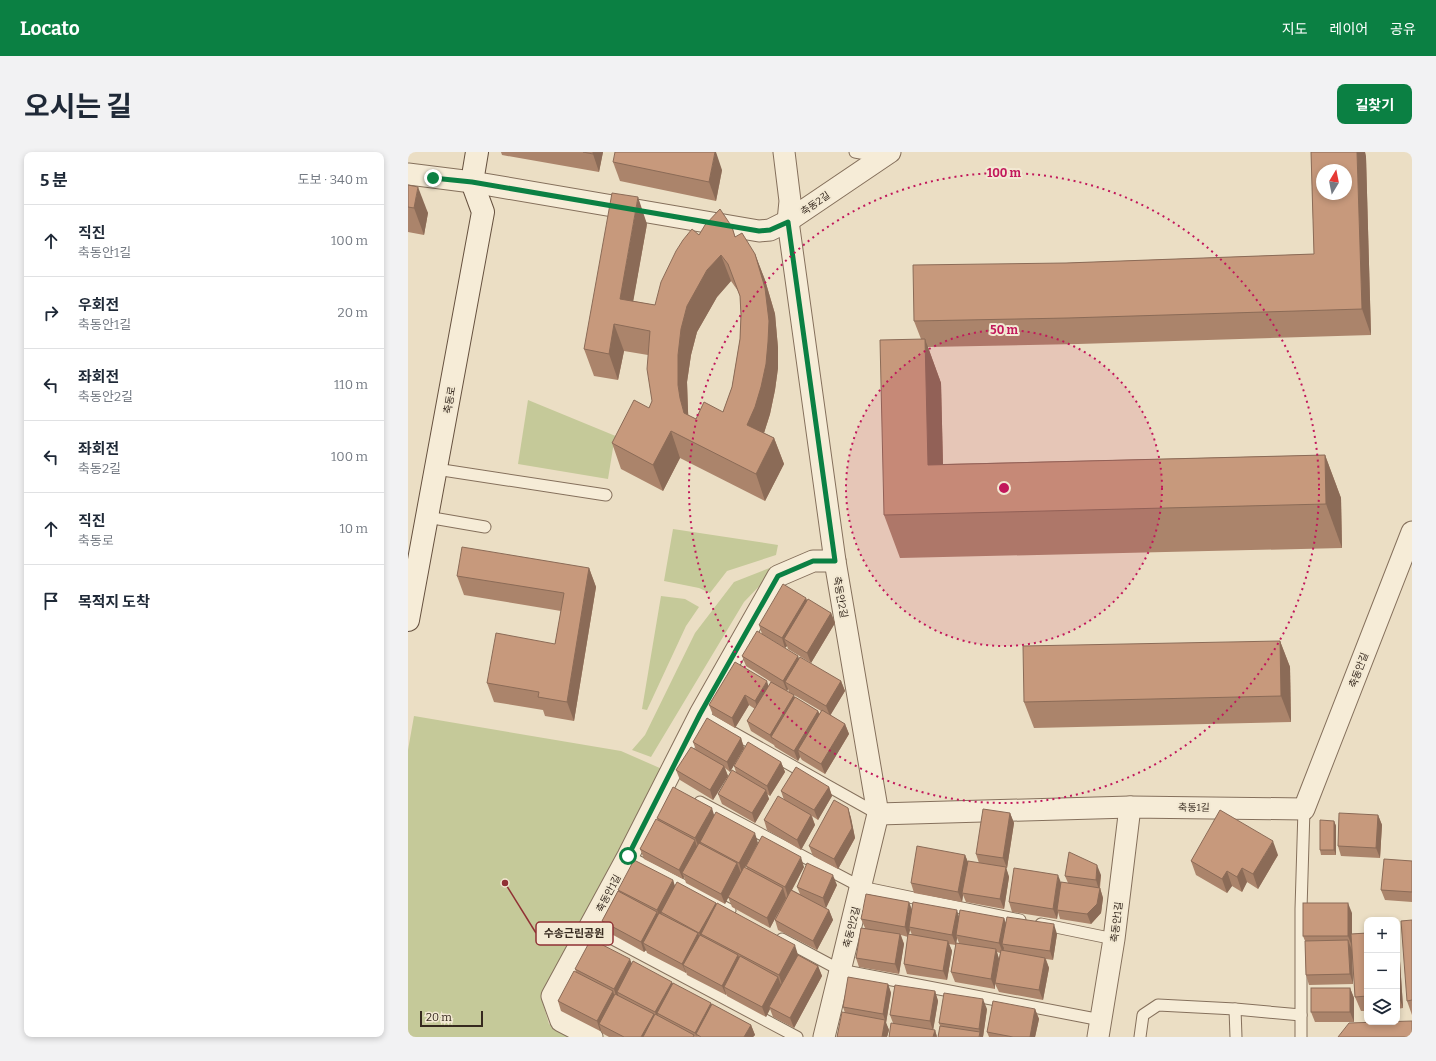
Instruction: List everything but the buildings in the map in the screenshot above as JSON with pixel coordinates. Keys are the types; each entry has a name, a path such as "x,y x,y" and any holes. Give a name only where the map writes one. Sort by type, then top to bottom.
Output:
{"street":[{"name":"축동로","path":"408,620 483,212 472,182 477,152"},
{"name":"축동안2길","path":"784,152 790,201 788,222 835,561 878,814 824,1037"},
{"name":"축동2길","path":"472,182 759,231 770,230 788,222 890,152"},
{"path":"408,174 472,182"},
{"name":"축동안길","path":"1304,809 1412,532"},
{"name":"축동안1길","path":"592,1037 561,1021 552,996 628,856 669,786 700,714 778,576 813,561 835,561"},
{"name":"축동안1길","path":"1100,1029 1114,939 1130,807"},
{"name":"축동1길","path":"878,814 1130,807 1304,809"}],"lane":[{"path":"855,152 866,154 876,152"},
{"path":"436,469 606,495"},
{"path":"427,517 486,527"},
{"path":"700,714 878,814"},
{"path":"694,798 861,887 1114,939"},
{"path":"1301,1037 1301,909 1304,809"},
{"path":"628,856 738,915"},
{"path":"590,927 797,1037"},
{"path":"772,933 840,970 1100,1029"},
{"path":"1140,1037 1143,1015 1158,1005 1235,1009 1301,1015"},
{"path":"1235,1009 1236,1037"}],"green space":[{"path":"528,400 618,437 613,448 608,479 518,464"},
{"path":"673,529 778,545 776,555 727,571 710,593 699,588 664,581"},
{"path":"772,567 772,573 744,602 651,757 632,750 645,735 695,633 734,582"},
{"path":"661,596 685,599 699,607 686,626 647,710 642,709"},
{"path":"414,716 621,751 662,769 541,997 549,1024 573,1037 408,1037 408,750"}],"place":[{"name":"수송근린공원","path":"505,883"}],"route":[{"path":"433,178 472,182 759,231 770,230 788,222 835,561 813,561 778,576 700,714 666,784 628,856"}]}
